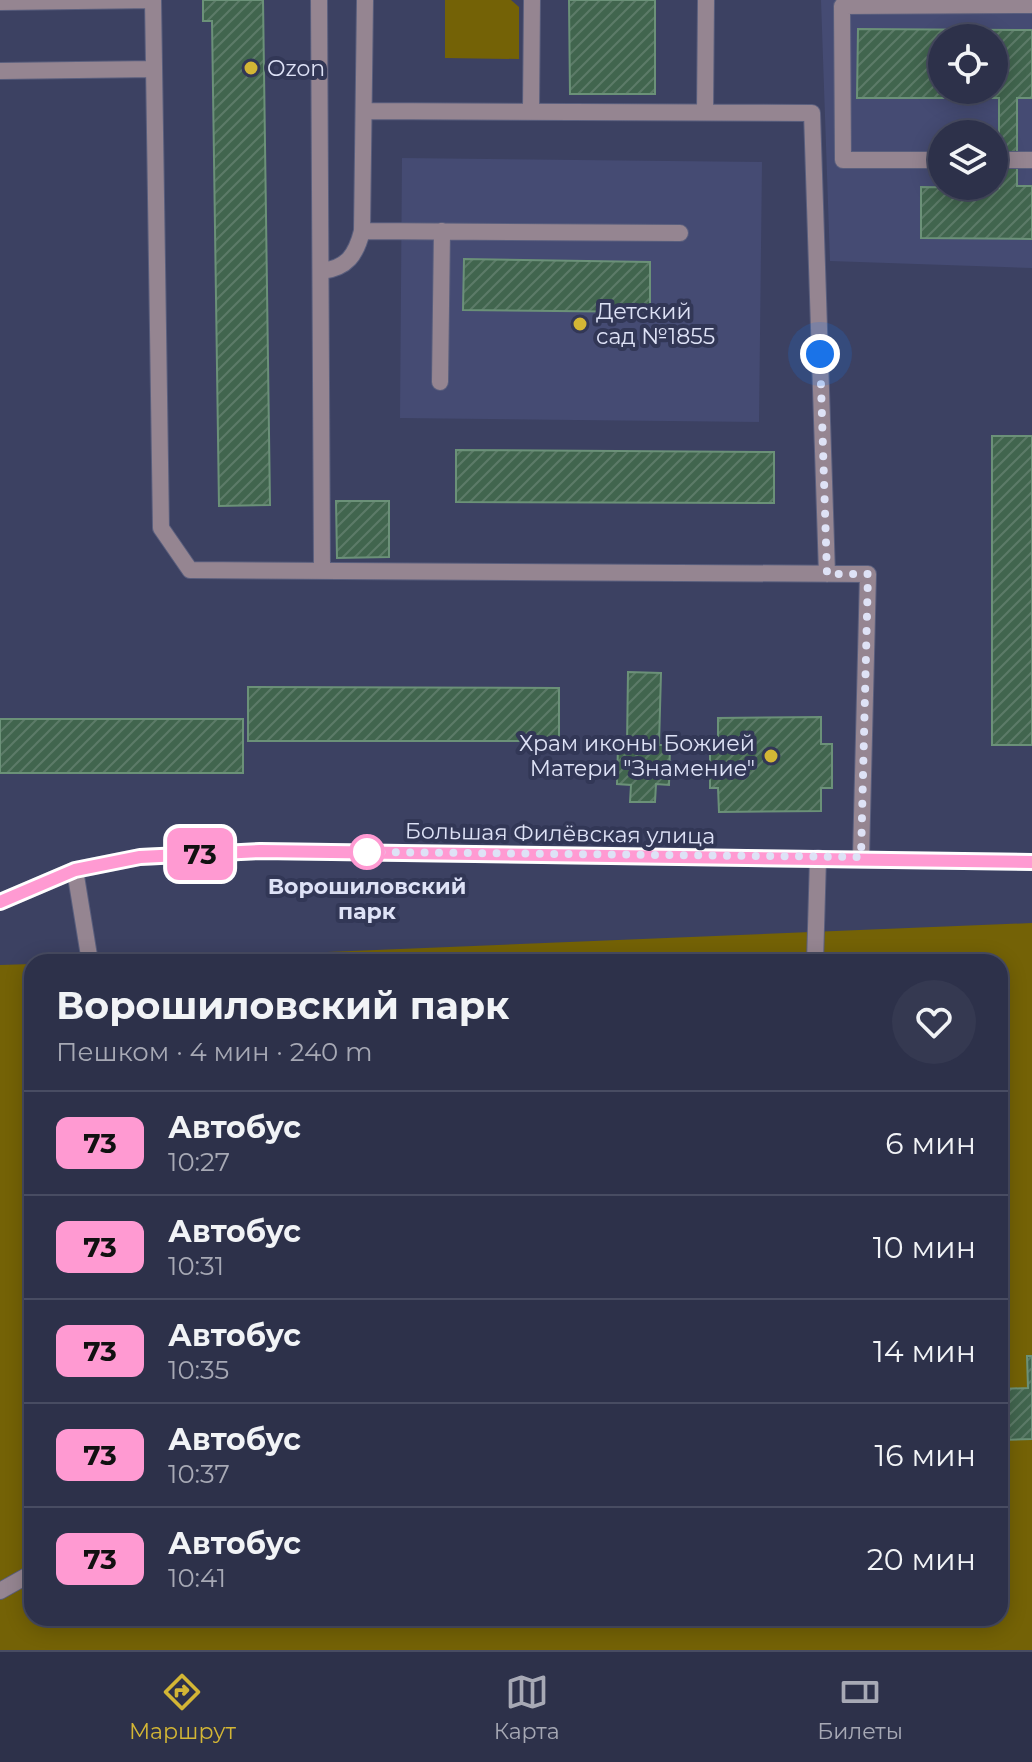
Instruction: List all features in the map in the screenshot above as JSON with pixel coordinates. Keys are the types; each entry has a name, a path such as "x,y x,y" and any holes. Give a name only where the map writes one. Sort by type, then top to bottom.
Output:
{"street":[{"name":"Большая Филёвская улица","path":"0,902 75,870 140,857 260,851 861,857 1032,862"}],"lane":[{"path":"0,2 153,0 161,528 190,570 868,574 861,857"},
{"path":"319,0 322,571"},
{"path":"322,271 337,269 350,261 362,231 365,0"},
{"path":"531,110 532,0"},
{"path":"705,112 706,0"},
{"path":"928,160 843,160 842,6 1009,2 1032,5"},
{"path":"0,71 154,69"},
{"path":"365,111 812,113 827,574"},
{"path":"1008,160 1032,160"},
{"path":"362,231 680,233"},
{"path":"440,382 442,231"},
{"path":"815,954 818,858"},
{"path":"75,870 89,954"},
{"path":"0,1591 24,1578"}],"shaded area":[{"path":"445,0 511,0 519,7 519,59 445,58"},
{"path":"821,0 1032,0 1032,268 830,261"},
{"name":"Детский сад №1855","path":"402,158 762,162 759,422 400,418"},
{"name":"Ворошиловский парк","path":"1032,923 1032,1650 0,1650 0,965 24,964 24,1626 1008,1626 1008,954 279,954"}],"building":[{"path":"203,0 263,0 270,505 219,506 212,21 203,21"},
{"path":"569,0 655,0 655,94 570,94"},
{"path":"858,29 928,29 928,98 857,98"},
{"path":"1008,30 1032,30 1032,98 1017,98 1017,186 1032,186 1032,239 921,238 921,187 928,187 928,200 1008,200 1008,120 999,120 999,104 1008,104"},
{"path":"464,259 650,262 650,312 463,310"},
{"path":"992,436 1032,436 1032,745 992,745"},
{"path":"456,450 774,452 774,503 456,502"},
{"path":"336,501 389,501 389,557 337,558"},
{"path":"628,672 661,673 659,745 670,745 669,785 656,784 655,802 630,802 631,785 617,784 618,745 627,745"},
{"path":"248,687 559,688 559,741 248,741"},
{"name":"Храм иконы Божией Матери \"Знамение\"","path":"821,717 821,744 832,744 832,788 821,788 821,811 719,812 718,788 710,788 710,744 718,744 718,718"},
{"path":"0,719 243,719 243,773 0,773"},
{"path":"1027,1356 1032,1356 1032,1439 1008,1440 1008,1389 1028,1388"}],"bus line":[{"name":"73","path":"0,902 75,870 140,857 260,851 861,857 1032,862"}],"place":[{"name":"Ozon","path":"251,68"},
{"name":"Детский сад №1855","path":"580,324"},
{"name":"Храм иконы Божией Матери \"Знамение\"","path":"771,756"},
{"name":"Ворошиловский парк","path":"367,852"}],"route":[{"path":"367,852 861,857 868,574 827,574 820,354"}]}
